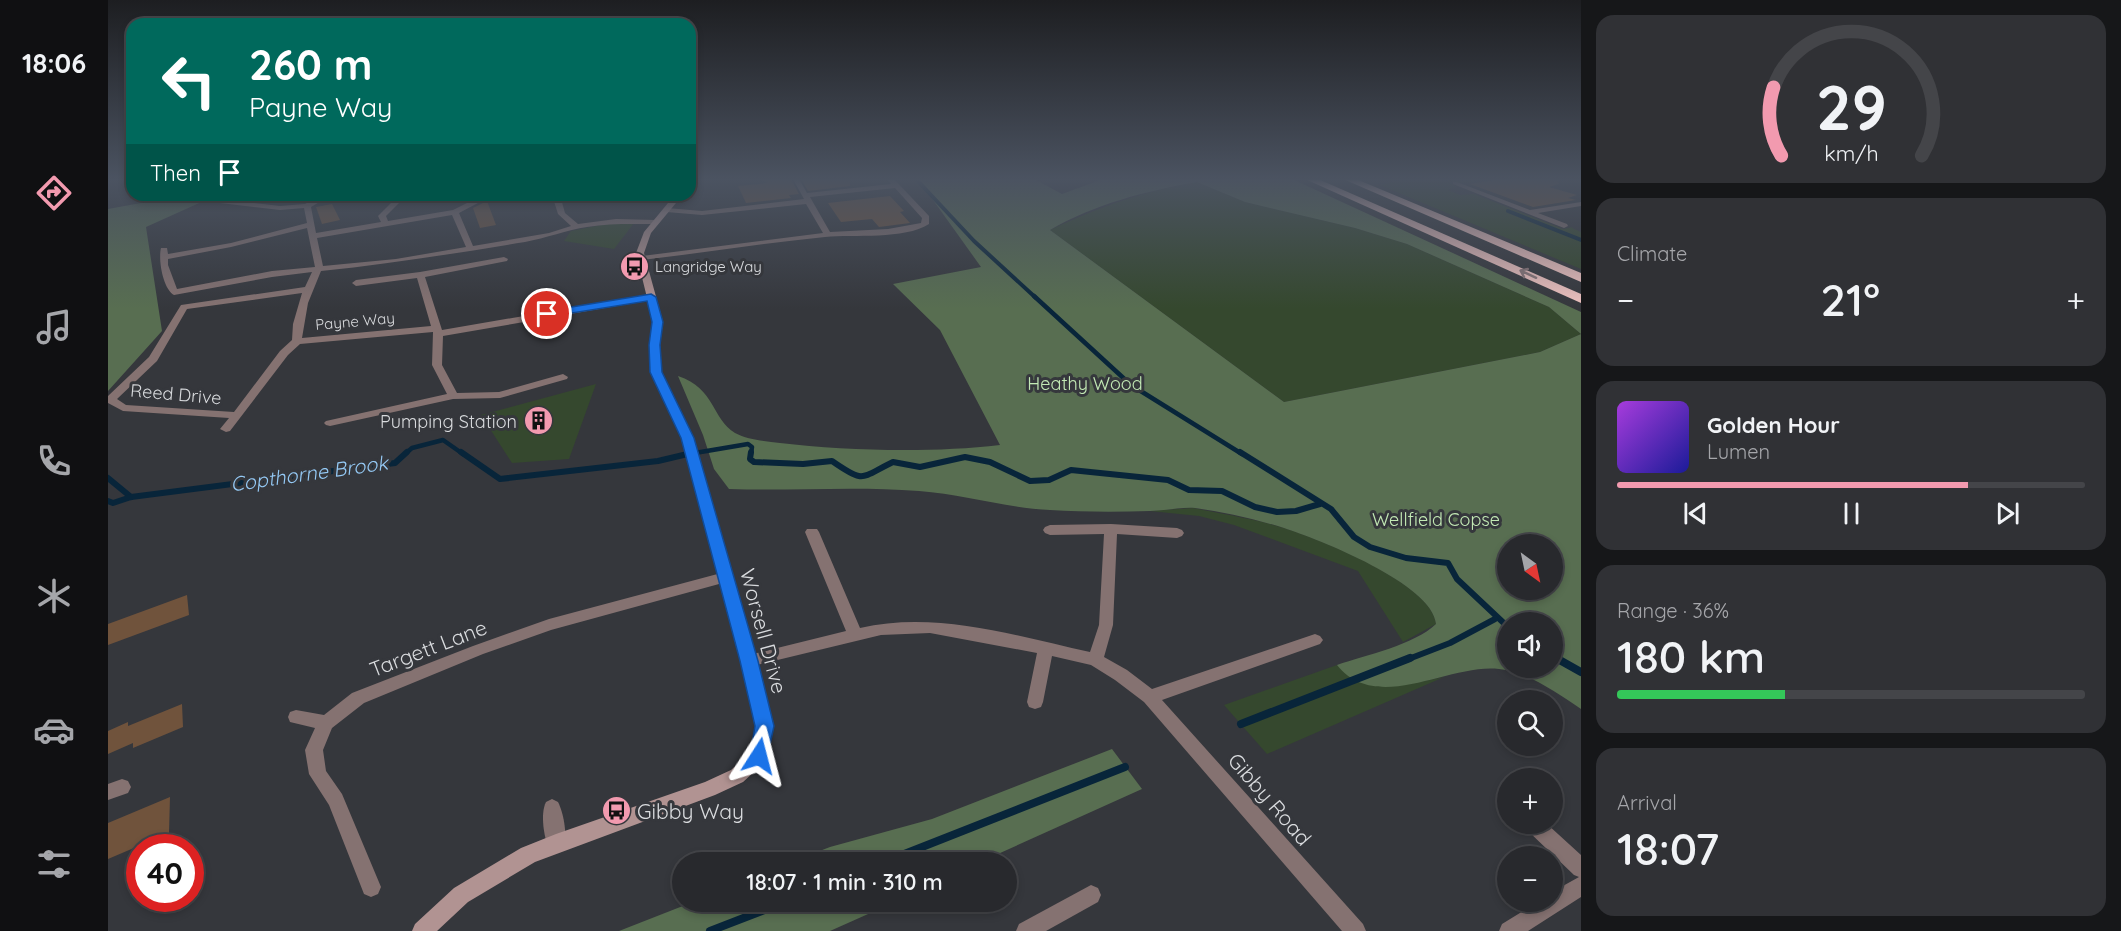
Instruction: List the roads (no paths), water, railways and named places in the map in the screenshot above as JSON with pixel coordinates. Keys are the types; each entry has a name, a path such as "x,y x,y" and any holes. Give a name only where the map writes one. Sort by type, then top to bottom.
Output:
{"highway":[{"path":"1408,222 1581,299"},
{"path":"1450,222 1581,278"}],"street":[{"path":"313,236 394,222"},
{"path":"460,222 471,249"},
{"path":"571,222 575,226"},
{"path":"318,268 309,225 231,245 164,257 174,292 272,274 396,261 471,249 550,235 575,226 604,222"},
{"name":"Worsell Drive","path":"422,931 461,895 528,855 709,789 737,776 759,756 764,726 749,661 687,438 656,372 655,345 658,322 640,252 640,243 644,234 656,222"},
{"path":"821,222 828,235"},
{"path":"642,258 828,235 867,235 913,229 925,222"},
{"path":"1555,222 1564,226"},
{"path":"356,283 420,275 504,259"},
{"name":"Payne Way","path":"318,268 311,279 295,331 297,341 435,330 651,297"},
{"path":"420,275 435,330 437,365 453,396"},
{"name":"Reed Drive","path":"236,416 123,408 110,400 153,359 184,307 309,289"},
{"path":"226,429 284,353 297,341"},
{"path":"330,423 453,396 500,395 563,377"},
{"path":"1050,530 1111,529 1177,533"},
{"path":"1095,660 1106,625 1111,529"},
{"path":"812,532 855,635"},
{"name":"Targett Lane","path":"371,887 336,800 318,774 314,750 326,723 358,698 478,650 549,625 725,577"},
{"name":"Gibby Road","path":"749,661 898,627 930,627 1046,648 1095,660 1121,675 1150,697 1356,931"},
{"path":"1150,697 1316,640"},
{"path":"1035,702 1046,648"},
{"path":"296,717 326,723"},
{"path":"552,808 556,843"},
{"path":"1545,834 1581,868"},
{"path":"1509,931 1581,886"},
{"path":"1026,931 1091,895"}],"waterway":[{"path":"957,222 1036,298"},
{"path":"1537,222 1581,240"},
{"path":"1034,296 1131,385 1242,454"},
{"name":"Copthorne Brook","path":"405,454 412,448 443,440 463,454"},
{"name":"Copthorne Brook","path":"689,454 748,444 752,447 751,454"},
{"name":"Copthorne Brook","path":"131,497 395,463 407,452"},
{"name":"Copthorne Brook","path":"461,452 500,479 658,461 696,452"},
{"name":"Copthorne Brook","path":"751,452 750,459 754,462 803,464 832,461 857,476 868,475 893,462 920,467 965,457 990,462 1030,481 1049,480 1071,470 1168,480 1189,490 1222,491 1255,507 1277,512 1296,511 1320,504"},
{"path":"1240,452 1331,509 1354,537 1370,547 1406,558 1448,563 1457,579 1497,617"},
{"path":"108,478 131,497"},
{"name":"Copthorne Brook","path":"108,501 113,503 131,497"},
{"path":"1406,660 1450,643 1495,619"},
{"path":"1241,724 1410,658"},
{"path":"1563,662 1581,672"},
{"path":"909,852 1125,767"},
{"path":"710,931 759,912"}],"place":[{"name":"Langridge Way","path":"634,266"},
{"name":"Pumping Station","path":"538,421"},
{"name":"Gibby Way","path":"616,811"}],"park label":[{"name":"Heathy Wood","path":"1085,383"},
{"name":"Wellfield Copse","path":"1436,519"}]}
